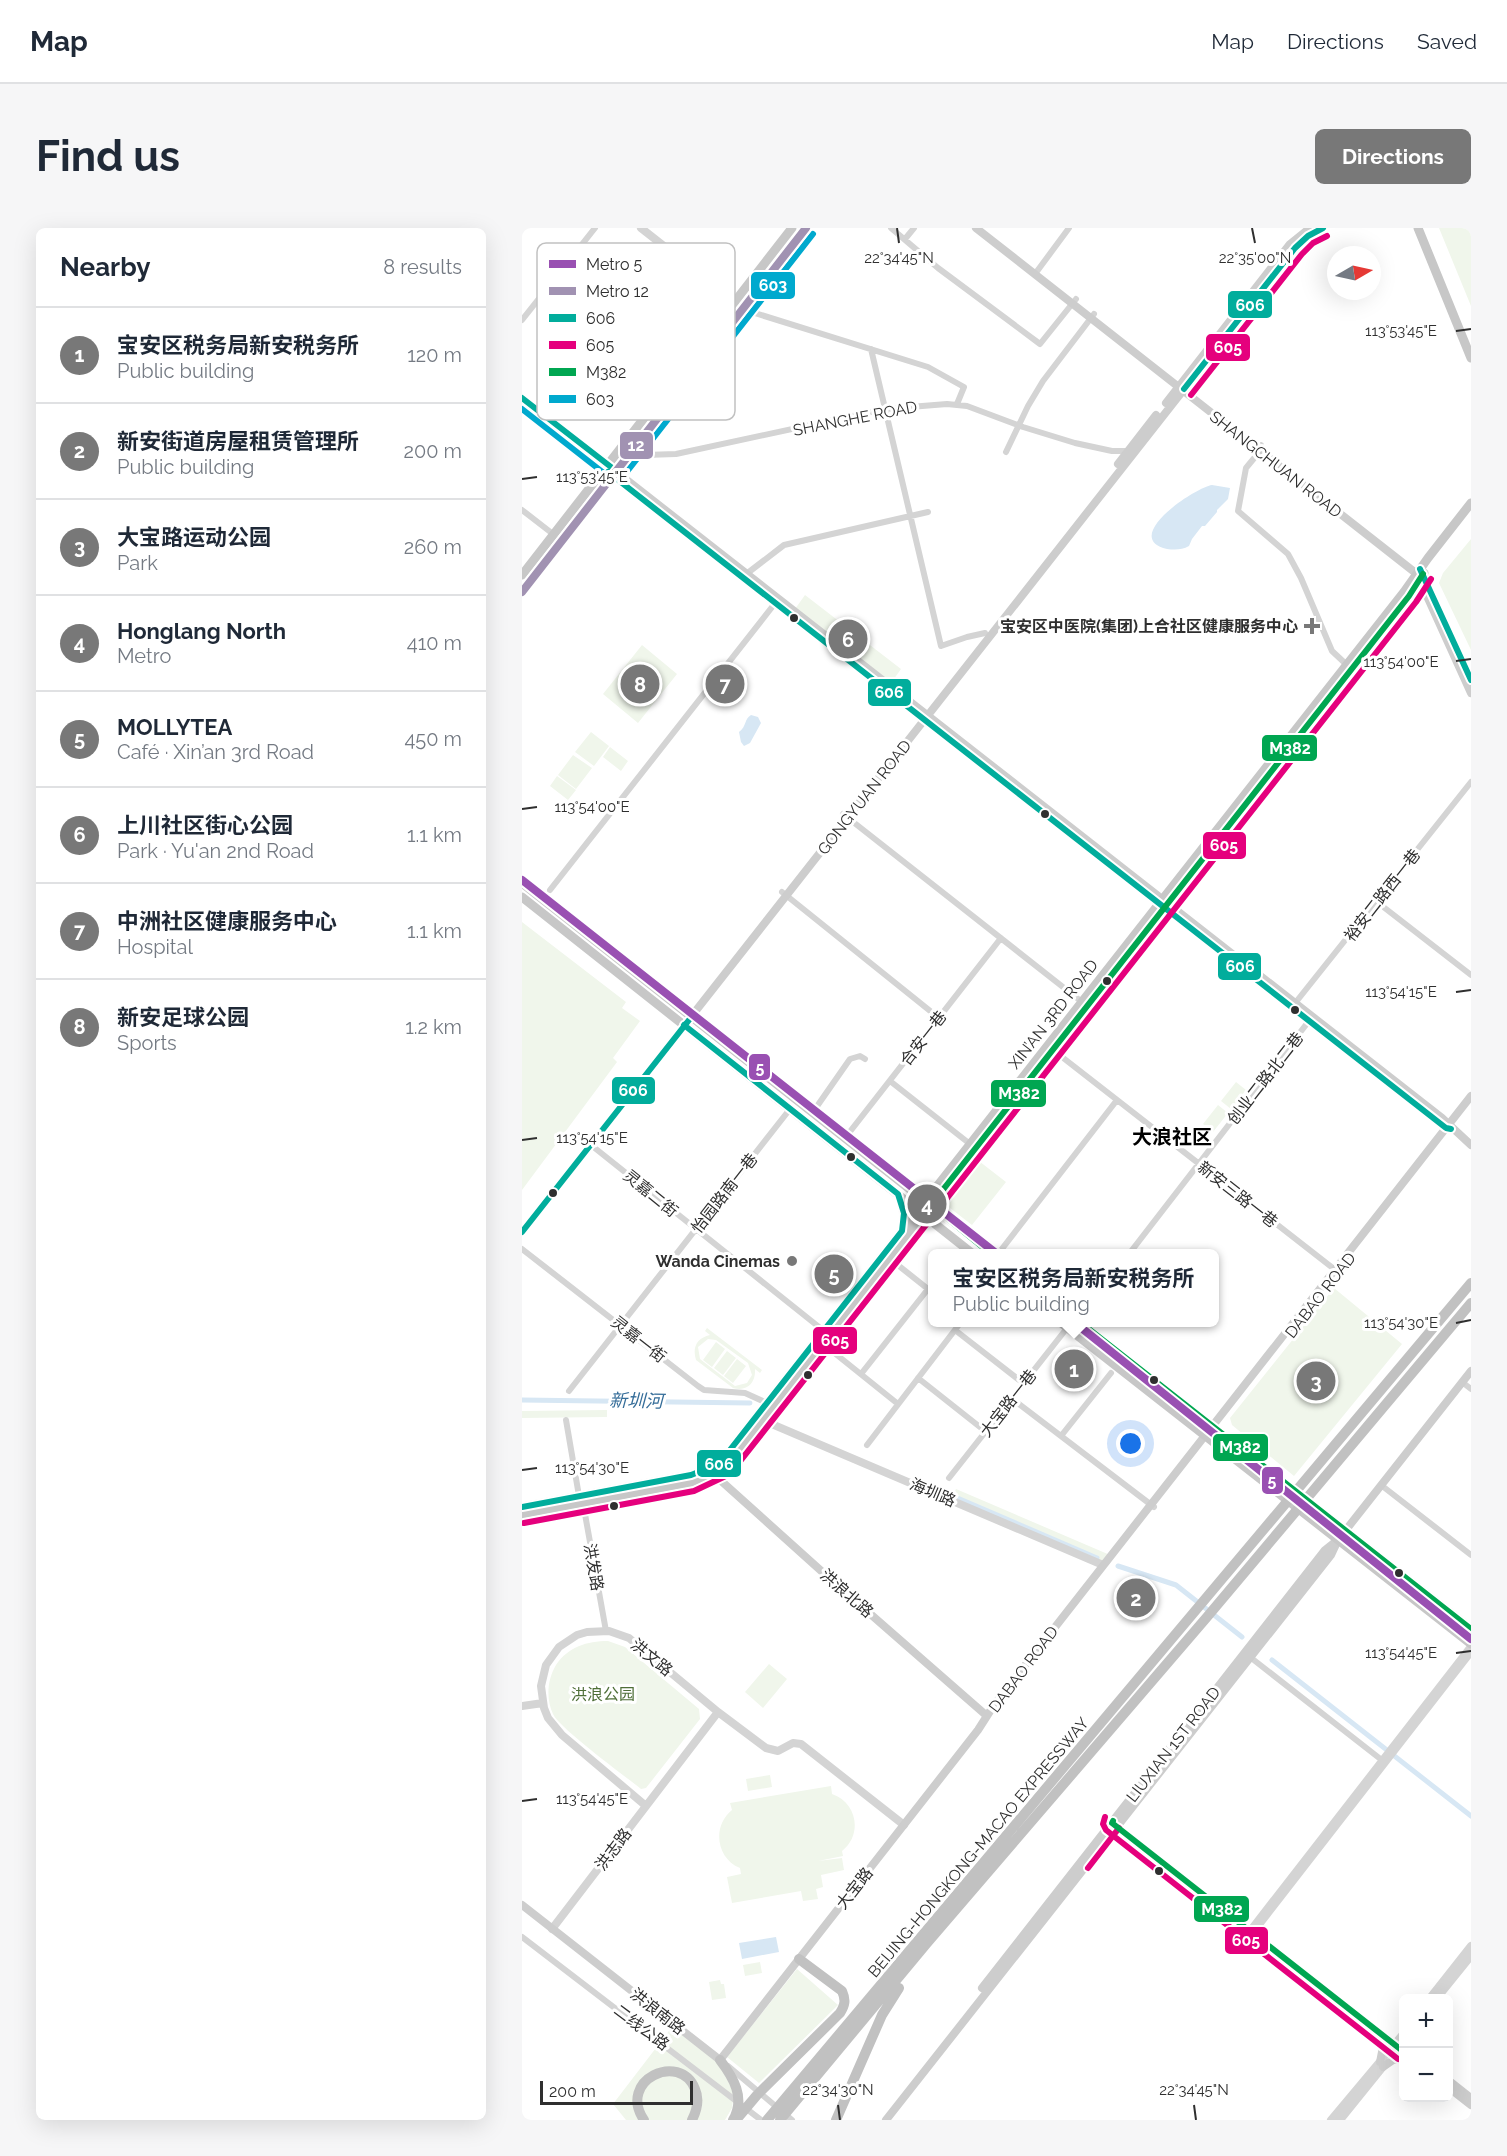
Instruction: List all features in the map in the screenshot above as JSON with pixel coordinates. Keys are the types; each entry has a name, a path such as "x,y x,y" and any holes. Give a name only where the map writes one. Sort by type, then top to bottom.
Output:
{"highway":[{"name":"BEIJING-HONGKONG-MACAO EXPRESSWAY","path":"777,2116 1197,1609 1471,1284"},
{"name":"BEIJING-HONGKONG-MACAO EXPRESSWAY","path":"777,2116 1218,1605 1471,1303"},
{"name":"BEIJING-HONGKONG-MACAO EXPRESSWAY","path":"836,2120 882,2014 950,1917"},
{"path":"720,2060 734,2079 738,2094 746,2106 840,2013 845,1999 837,1985 799,1959"},
{"path":"644,2120 637,2107 639,2090 652,2075 667,2071 684,2075 694,2086 698,2103 692,2120"}],"main road":[{"path":"735,302 792,228"},
{"path":"735,318 806,228"},
{"name":"SHANGCHUAN ROAD","path":"976,228 1074,301 1420,573 1471,680"},
{"name":"SHANGCHUAN ROAD","path":"985,228 1036,272"},
{"name":"GONGYUAN ROAD","path":"522,1223 784,894 1182,386 1290,244 1310,228"},
{"name":"GONGYUAN ROAD","path":"924,715 985,633 1128,451 1295,248 1308,236 1323,228"},
{"path":"1418,228 1471,358"},
{"path":"1424,228 1471,342"},
{"path":"522,398 537,410"},
{"path":"522,405 537,416"},
{"path":"542,420 614,472 1471,1145"},
{"path":"548,420 605,467"},
{"path":"522,591 605,467 642,420"},
{"path":"522,575 553,534 564,529 614,472 655,420"},
{"path":"1420,573 1471,503"},
{"path":"1420,573 1471,512"},
{"name":"SHANGCHUAN ROAD","path":"1420,573 1471,693"},
{"name":"XIN’AN 3RD ROAD","path":"710,1471 719,1464 1053,1050 1343,662 1420,573"},
{"name":"XIN’AN 3RD ROAD","path":"941,1187 970,1144 1082,1002 1409,596 1420,573"},
{"path":"745,575 776,602 924,715"},
{"path":"522,883 986,1249"},
{"path":"522,897 967,1249"},
{"name":"GONGYUAN ROAD","path":"522,1232 682,1023"},
{"name":"DABAO ROAD","path":"987,1716 1004,1699 1471,1096"},
{"name":"DABAO ROAD","path":"1449,1127 1471,1104"},
{"path":"905,1185 922,1190 941,1187 941,1208 947,1218"},
{"path":"898,1194 904,1213 905,1232 924,1225 941,1228"},
{"name":"XIN’AN 3RD ROAD","path":"710,1471 724,1468 889,1258 905,1232"},
{"path":"1067,1327 1471,1645"},
{"path":"1084,1327 1471,1629"},
{"name":"LIUXIAN 1ST ROAD","path":"886,2120 1325,1550 1346,1531 1471,1371"},
{"path":"522,1514 710,1471"},
{"name":"洪浪北路","path":"710,1471 987,1716"},
{"path":"522,1507 581,1499"},
{"name":"DABAO ROAD","path":"987,1716 1103,1565 1152,1506"},
{"name":"LIUXIAN 1ST ROAD","path":"879,2120 1116,1824 1130,1810 1330,1555 1338,1540"},
{"name":"大宝路","path":"720,2060 987,1716"},
{"path":"1130,1810 1126,1816 1126,1825 1133,1835"},
{"path":"1116,1824 1253,1930 1378,2032 1399,2042"},
{"path":"1116,1824 1399,2041"},
{"name":"洪浪南路","path":"522,1905 720,2060"},
{"path":"1378,2032 1383,2047 1381,2064 1399,2059"},
{"path":"1453,2083 1471,2098"},
{"path":"1453,2090 1471,2105"}],"street":[{"path":"583,243 595,228"},
{"path":"640,228 659,243"},
{"path":"891,228 938,268 1040,344 1074,301"},
{"path":"905,239 914,228"},
{"path":"1036,272 1069,228"},
{"path":"522,320 537,301"},
{"path":"742,309 928,367 964,387 957,404"},
{"path":"1006,452 1043,381 1092,316"},
{"path":"871,349 941,646 985,633"},
{"name":"SHANGHE ROAD","path":"630,452 645,455 676,454 885,409 957,404 1076,443 1112,451 1128,451"},
{"path":"1260,448 1246,468 1238,511 1288,554 1301,578 1326,640 1343,662"},
{"path":"1112,451 1119,462"},
{"path":"522,510 553,534"},
{"path":"745,575 784,545 928,512"},
{"path":"550,906 550,890 776,602"},
{"name":"裕安二路西一巷","path":"1294,1005 1471,782"},
{"path":"845,816 1082,1002"},
{"path":"534,892 550,890"},
{"path":"784,894 939,1018"},
{"path":"1377,902 1471,975"},
{"name":"合安一巷","path":"845,1138 1001,938"},
{"name":"创业二路北二巷","path":"1133,1249 1311,1019"},
{"name":"新安三路一巷","path":"1053,1050 1336,1271"},
{"path":"813,1112 850,1059 860,1056 865,1059"},
{"path":"890,1081 970,1144"},
{"path":"1002,1249 1117,1100"},
{"name":"怡园路南一巷","path":"570,1391 790,1109"},
{"name":"灵嘉二街","path":"591,1144 824,1331"},
{"name":"灵嘉一街","path":"522,1249 704,1390 745,1393 766,1403"},
{"path":"889,1258 928,1289"},
{"path":"861,1374 928,1293"},
{"path":"867,1445 958,1327"},
{"name":"大宝路一巷","path":"949,1478 1023,1383 1063,1327"},
{"path":"955,1330 1023,1383"},
{"path":"822,1343 898,1404"},
{"path":"1061,1436 1111,1373"},
{"path":"918,1378 985,1431"},
{"path":"1462,1382 1471,1389"},
{"path":"1011,1398 1152,1506"},
{"name":"洪发路","path":"566,1420 606,1631"},
{"name":"海圳路","path":"762,1420 1103,1565"},
{"path":"1381,1485 1471,1555"},
{"name":"洪文路","path":"543,1703 541,1686 543,1676 559,1647 577,1635 587,1632 619,1633 638,1644 718,1712 769,1750 778,1751 793,1743 801,1744 904,1825"},
{"path":"1253,1930 1471,1645"},
{"path":"1395,1747 1471,1653"},
{"path":"1250,1657 1383,1762"},
{"path":"522,1707 543,1703 548,1718 562,1735 646,1806"},
{"name":"洪志路","path":"552,1929 718,1712"},
{"name":"二线公路","path":"522,1937 777,2116"},
{"path":"1433,1994 1471,1946"},
{"path":"1440,1994 1471,1956"},
{"path":"1331,2120 1399,2045"},
{"name":"洪浪南路","path":"720,2060 777,2116"},
{"path":"1340,2120 1381,2064"}],"green space":[{"path":"1439,228 1471,228 1471,306"},
{"path":"1471,539 1471,650 1439,583 1443,573"},
{"path":"805,595 901,669 891,683 795,609"},
{"path":"642,645 677,674 638,723 603,694"},
{"path":"591,732 609,746 594,766 575,752"},
{"path":"610,747 628,761 621,771 603,757"},
{"path":"573,755 592,768 576,789 558,775"},
{"path":"557,776 576,790 568,800 550,786"},
{"path":"522,922 626,1002 622,1008 640,1021 613,1058 617,1062 522,1190"},
{"path":"1236,1082 1246,1090 1231,1109 1221,1101"},
{"path":"1218,1105 1228,1113 1213,1132 1203,1124"},
{"path":"975,1158 1006,1182 972,1225 941,1201"},
{"path":"1334,1288 1402,1344 1294,1476 1232,1425 1230,1418"},
{"path":"707,1328 762,1370 760,1373 755,1369 750,1385 742,1389 733,1388 696,1360 697,1344 702,1338 710,1335 705,1331","holes":["708,1339 716,1340 748,1363 752,1375 747,1383 735,1386 700,1359 698,1347"]},
{"path":"716,1342 725,1349 712,1367 703,1360"},
{"path":"727,1351 736,1358 723,1375 714,1368"},
{"path":"737,1359 746,1366 733,1383 724,1376"},
{"path":"607,1410 607,1417 522,1418 522,1411"},
{"path":"956,1489 1110,1555 1103,1565 950,1502"},
{"name":"洪浪公园","path":"608,1641 625,1647 699,1709 700,1719 646,1788 641,1789 567,1730 558,1721 551,1708 548,1696 549,1683 561,1659 579,1646"},
{"path":"769,1664 787,1679 763,1708 745,1692"},
{"path":"770,1775 772,1787 748,1791 746,1779"},
{"path":"831,1786 832,1794 840,1798 852,1811 855,1828 849,1844 842,1851 843,1856 818,1861 842,1858 844,1870 821,1875 823,1887 816,1889 818,1899 803,1901 801,1891 732,1903 727,1877 741,1874 740,1868 726,1857 719,1833 721,1824 732,1810 730,1803"},
{"path":"760,1962 762,1973 745,1976 743,1965"},
{"path":"797,1969 838,2005 759,2083 727,2057"},
{"path":"720,1980 721,1984 724,1984 726,1998 712,2000 709,1982"},
{"path":"672,2027 719,2062 734,2093 732,2108 725,2120 626,2120 613,2104"}],"water":[{"path":"1212,485 1230,488 1228,499 1205,526 1202,526 1189,546 1181,549 1167,549 1155,543 1152,535 1156,525 1165,514 1191,495"},
{"path":"751,715 758,717 761,723 750,743 744,746 739,732"},
{"path":"776,1937 779,1952 742,1959 739,1943"}],"waterway":[{"name":"新圳河","path":"522,1400 750,1403"},
{"path":"948,1494 1097,1558"},
{"path":"1118,1566 1176,1585 1242,1637"},
{"path":"1272,1660 1471,1816"}],"metro line":[{"name":"12","path":"735,319 806,228"},
{"name":"12","path":"522,592 656,420"},
{"name":"5","path":"522,880 991,1249"},
{"name":"5","path":"1080,1327 1471,1639"}],"transit line":[{"name":"606","path":"1184,389 1295,248 1308,236 1323,228"},
{"name":"603","path":"735,334 813,234"},
{"name":"605","path":"1191,395 1302,254 1313,243 1327,236"},
{"name":"606","path":"522,398 537,410"},
{"name":"603","path":"522,409 605,474"},
{"name":"606","path":"550,420 611,467"},
{"name":"603","path":"622,478 667,420"},
{"name":"606","path":"608,472 1446,1128 1451,1129"},
{"name":"606","path":"522,591 615,472"},
{"name":"606","path":"1420,569 1471,680"},
{"name":"M382","path":"985,1249 931,1205 1409,596 1423,574"},
{"name":"605","path":"524,1523 694,1491 730,1474 1416,602 1431,579"},
{"name":"606","path":"522,1232 689,1020"},
{"name":"606","path":"522,1507 691,1475 719,1464 902,1231 904,1213 898,1194 684,1025"},
{"name":"M382","path":"1086,1327 1471,1629"},
{"name":"605","path":"1105,1817 1103,1824 1106,1830 1398,2059"},
{"name":"M382","path":"1113,1821 1112,1823 1399,2048"},
{"name":"605","path":"1088,1868 1119,1828"}],"place":[{"name":"宝安区中医院(集团)上合社区健康服务中心","path":"1312,626"},
{"name":"上川社区街心公园","path":"848,639"},
{"name":"新安足球公园","path":"640,684"},
{"name":"中洲社区健康服务中心","path":"725,684"},
{"name":"Honglang North","path":"927,1204"},
{"name":"Wanda Cinemas","path":"792,1261"},
{"name":"MOLLYTEA","path":"834,1274"},
{"name":"宝安区税务局新安税务所","path":"1074,1369"},
{"name":"大宝路运动公园","path":"1316,1381"},
{"name":"新安街道房屋租赁管理所","path":"1136,1598"}],"district":[{"name":"大浪社区","path":"1172,1137"}]}
